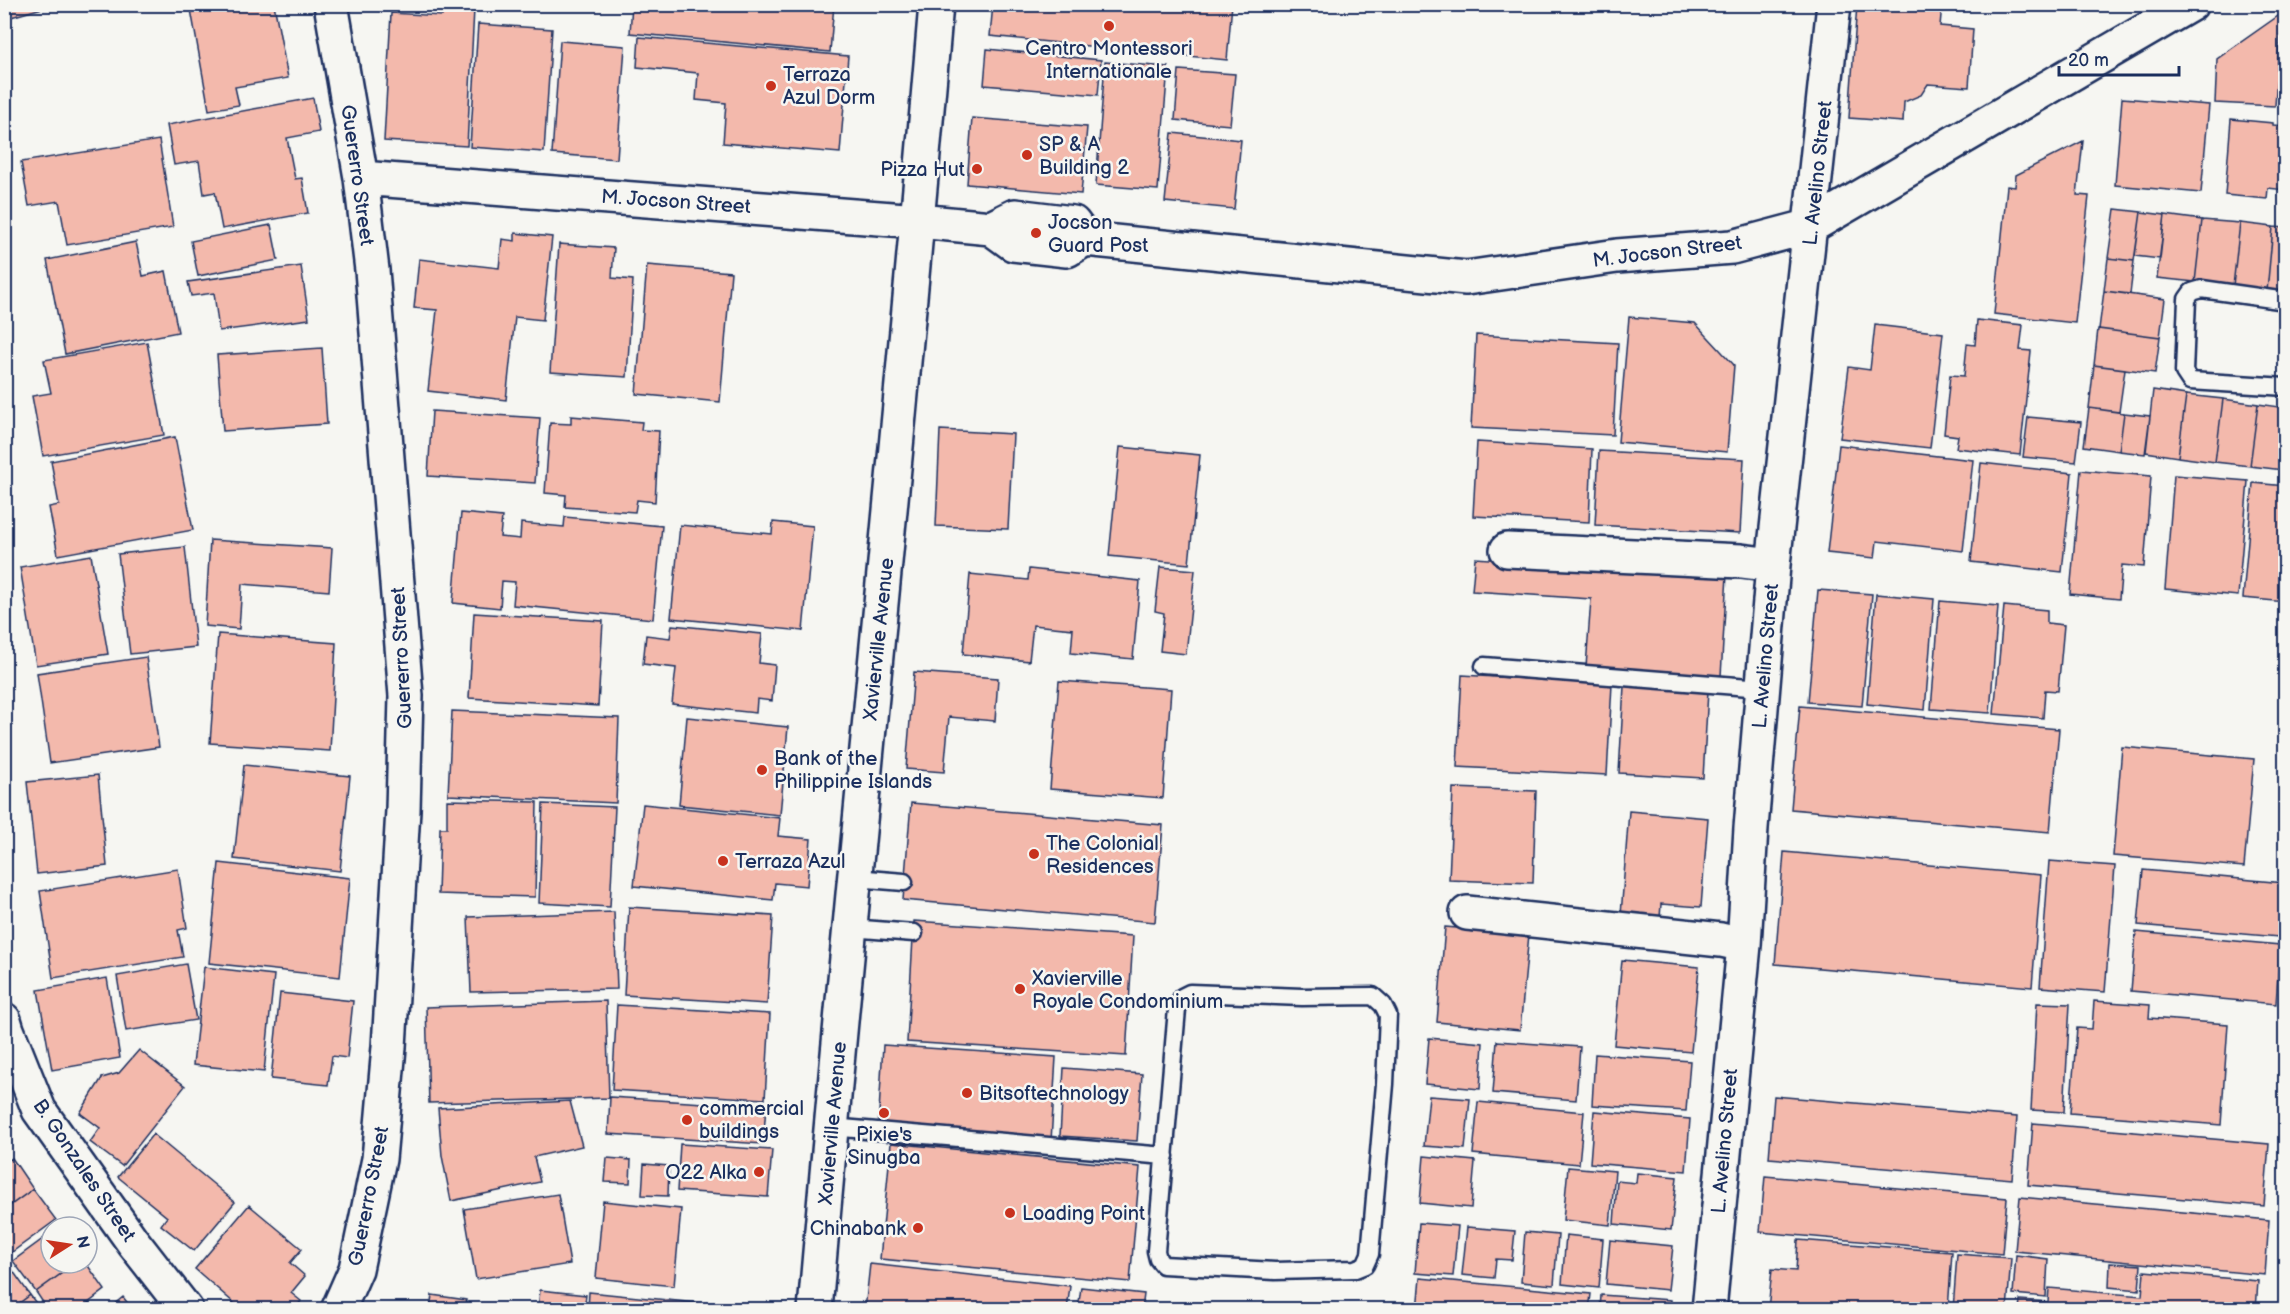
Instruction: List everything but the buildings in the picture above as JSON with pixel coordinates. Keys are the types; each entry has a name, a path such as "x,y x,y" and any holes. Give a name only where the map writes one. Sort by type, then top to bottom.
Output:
{"street":[{"name":"Guererro Street","path":"331,4 362,178 373,282 406,696 403,810 389,1047 379,1159 356,1269 338,1310"},
{"name":"Xavierville Avenue","path":"815,1310 918,220 936,4"},
{"name":"L. Avelino Street","path":"1709,1310 1744,945 1773,565 1834,4"},
{"name":"M. Jocson Street","path":"362,178 918,220 991,228 1013,244 1066,250 1084,239 1466,278 1617,256 1732,247 1811,226 2191,4"},
{"path":"1507,550 1741,561 1773,565"},
{"path":"1467,913 1721,940 1744,945"},
{"name":"B. Gonzales Street","path":"5,1027 39,1110 133,1242 186,1310"}],"lane":[{"path":"2286,301 2202,289 2192,292 2187,298 2184,372 2190,381 2286,387"},
{"path":"1484,666 1762,688"},
{"path":"855,879 904,882"},
{"path":"850,928 914,933"},
{"path":"1190,993 1302,997 1373,996 1383,1005 1388,1015 1384,1084 1370,1254 1365,1265 1355,1269 1275,1271 1163,1265 1155,1251 1165,1156 1177,1009 1182,997 1190,993"},
{"path":"831,1127 1165,1156"}],"place":[{"name":"Centro Montessori Internationale","path":"1109,26"},
{"name":"Terraza Azul Dorm","path":"771,86"},
{"name":"SP & A Building 2","path":"1027,155"},
{"name":"Pizza Hut","path":"977,169"},
{"name":"Jocson Guard Post","path":"1036,233"},
{"name":"Bank of the Philippine Islands","path":"762,770"},
{"name":"The Colonial Residences","path":"1034,854"},
{"name":"Terraza Azul","path":"723,861"},
{"name":"Xavierville Royale Condominium","path":"1020,989"},
{"name":"Bitsoftechnology","path":"967,1093"},
{"name":"Pixie's Sinugba","path":"884,1113"},
{"name":"commercial buildings","path":"687,1120"},
{"name":"O22 Alka","path":"759,1172"},
{"name":"Loading Point","path":"1010,1213"},
{"name":"Chinabank","path":"918,1228"}]}
